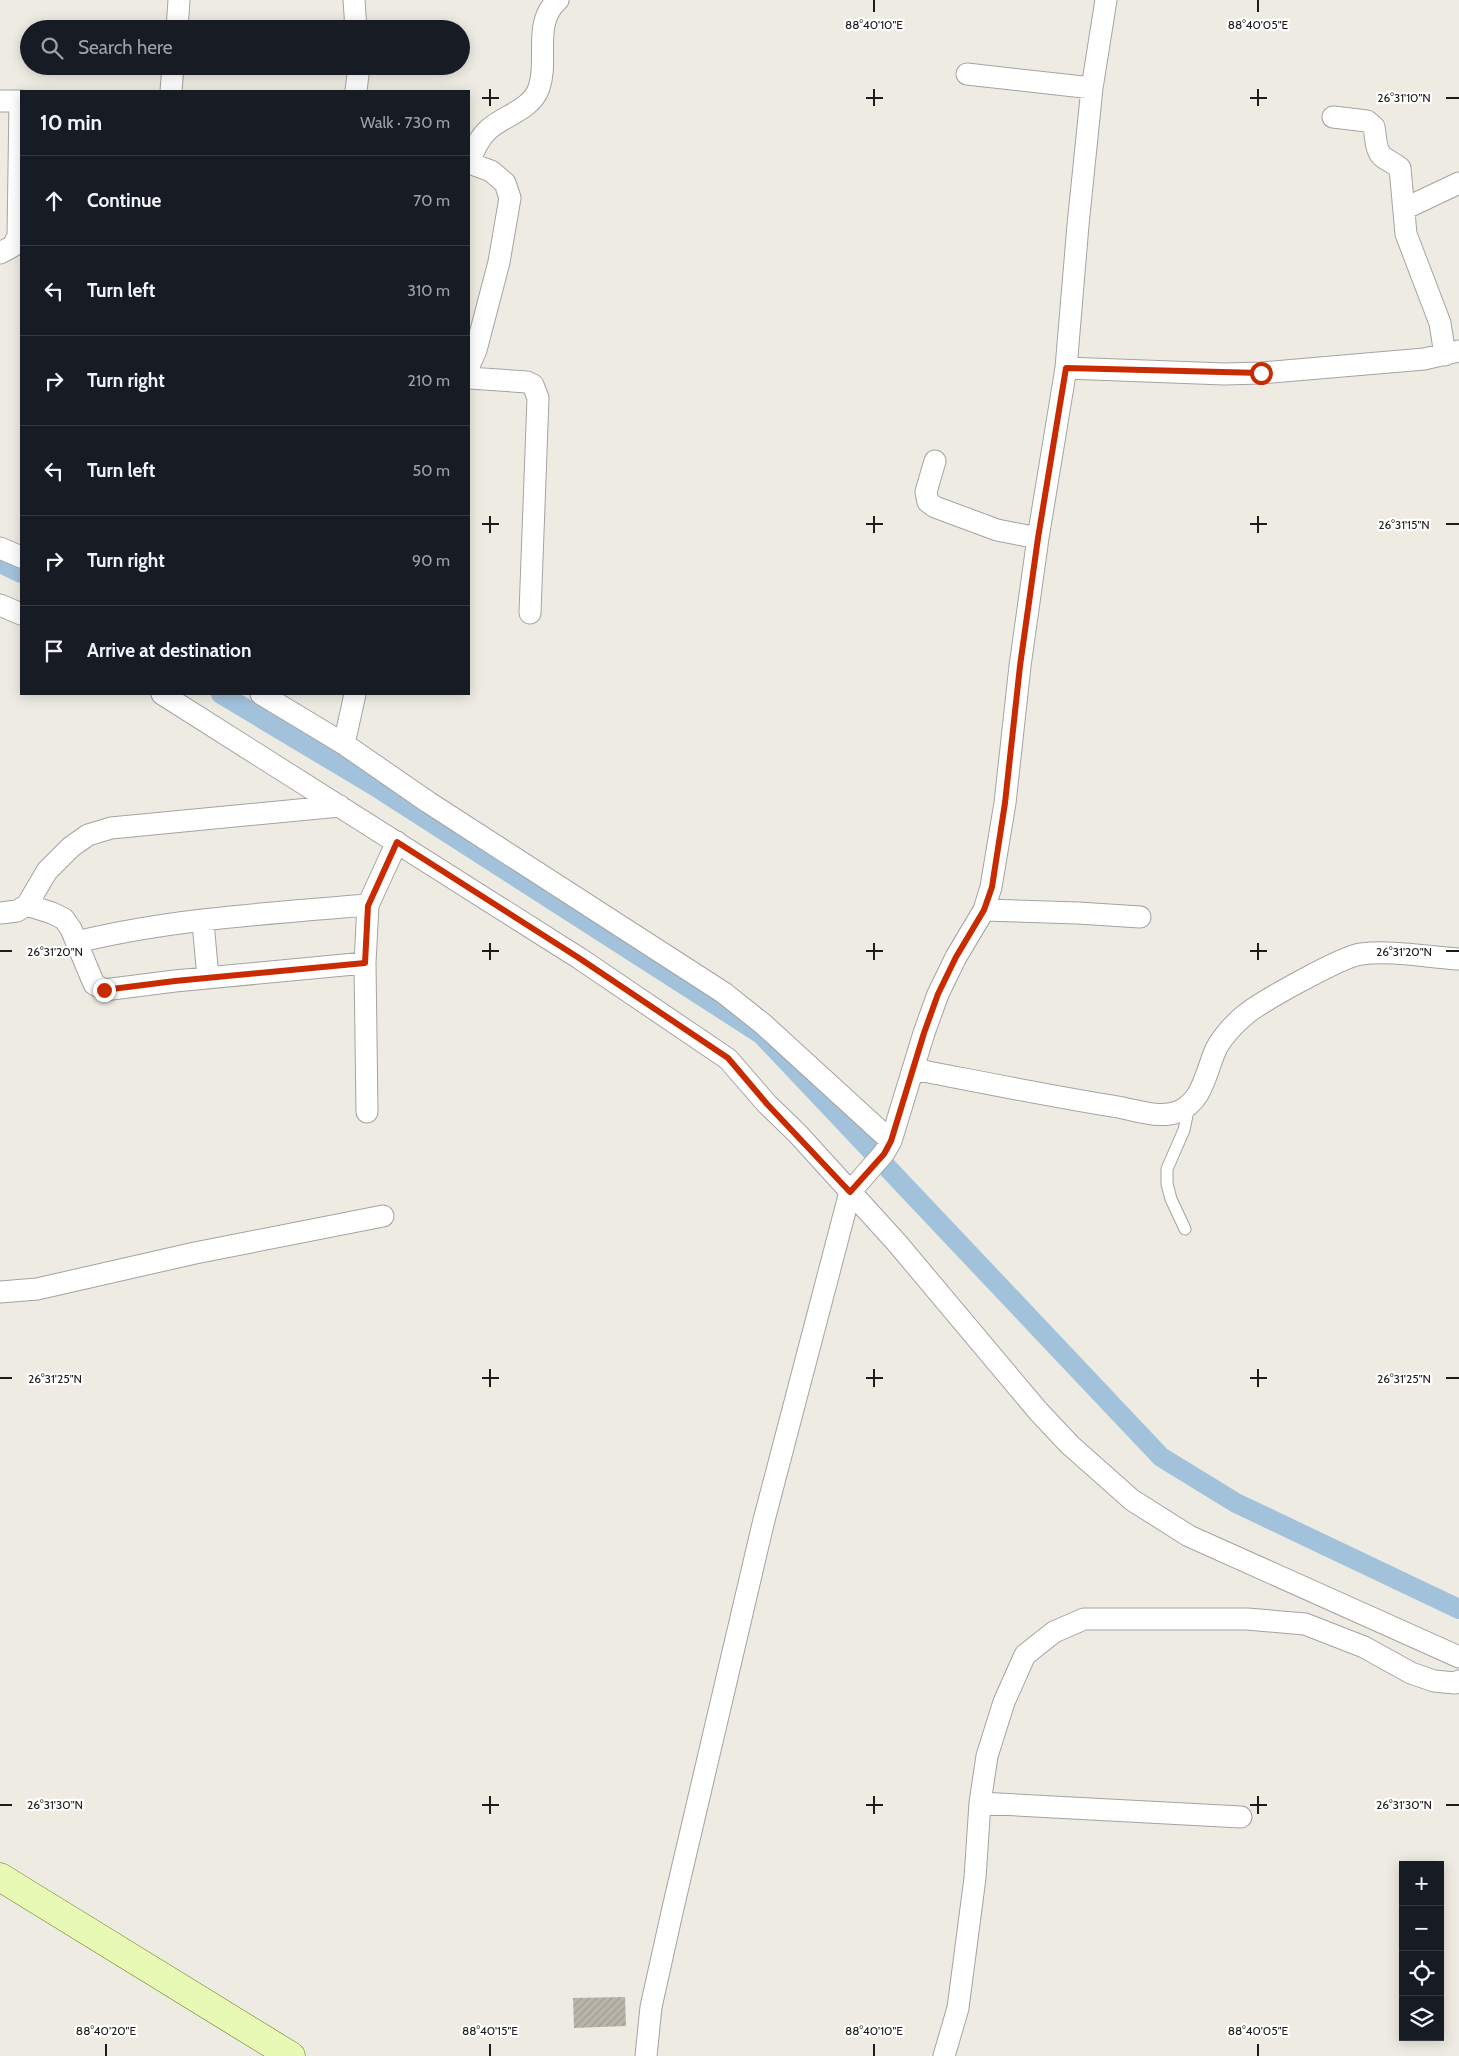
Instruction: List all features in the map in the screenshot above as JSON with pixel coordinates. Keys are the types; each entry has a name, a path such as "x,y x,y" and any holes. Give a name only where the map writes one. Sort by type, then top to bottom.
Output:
{"street":[{"path":"178,20 179,0"},
{"path":"354,0 355,20"},
{"path":"470,160 478,141 489,129 529,103 538,88 542,71 542,35 547,15 558,0"},
{"path":"646,2056 651,2007 760,1534 855,1187 888,1147 938,994 956,957 984,910 992,887 1005,803 1020,666 1038,538 1066,368 1092,88 1106,0"},
{"path":"967,74 1092,88"},
{"path":"171,90 172,75"},
{"path":"356,90 358,75"},
{"path":"0,253 14,246 18,236 14,101"},
{"path":"1066,368 1261,373 1452,353 1406,234 1400,168 1392,161 1382,157 1377,149 1374,127 1367,121 1334,117"},
{"path":"470,162 491,171 505,182 510,198 499,262 476,350 470,364"},
{"path":"1404,209 1459,183"},
{"path":"470,378 527,382 533,385 538,398 530,613"},
{"path":"935,461 926,492 928,502 935,507 997,530 1038,538"},
{"path":"0,548 20,557"},
{"path":"0,605 20,614"},
{"path":"164,695 579,958 728,1058 767,1104 855,1187 897,1243 1045,1418 1070,1445 1132,1500 1189,1536 1459,1657"},
{"path":"264,695 344,744 428,802 724,993 763,1024 888,1147"},
{"path":"344,744 355,695"},
{"path":"0,913 17,911 27,904 47,871 71,847 88,835 110,828 340,806"},
{"path":"367,1112 365,963 368,906 397,842"},
{"path":"27,904 52,912 64,919 71,929 94,984 104,990 365,963"},
{"path":"76,942 111,934 203,922 368,906"},
{"path":"984,910 1078,912 1140,917"},
{"path":"203,922 208,978"},
{"path":"913,1069 1152,1113 1176,1113 1189,1106 1198,1095 1218,1046 1231,1028 1246,1014 1342,959 1360,954 1376,953 1459,959"},
{"path":"0,1292 37,1289 195,1253 383,1216"},
{"path":"944,2056 958,2008 975,1878 980,1803 987,1756 1004,1702 1025,1655 1054,1632 1084,1619 1247,1619 1305,1624 1364,1647 1411,1673 1434,1681 1459,1681"},
{"path":"980,1803 1240,1817"},
{"path":"0,1877 291,2056"}],"lane":[{"path":"1185,1229 1171,1199 1167,1184 1167,1169 1182,1135 1189,1106"}],"building":[{"path":"625,1997 626,2026 574,2028 573,1998"}],"waterway":[{"path":"0,563 20,573"},
{"path":"223,695 378,788 761,1034 1161,1457 1236,1503 1459,1609"}],"route":[{"path":"104,990 118,990 175,981 365,963 368,906 372,893 397,842 579,958 728,1058 767,1104 797,1133 850,1192 884,1154 891,1141 938,994 956,957 984,910 992,887 1005,803 1020,666 1038,538 1066,368 1224,374 1261,373"}]}
